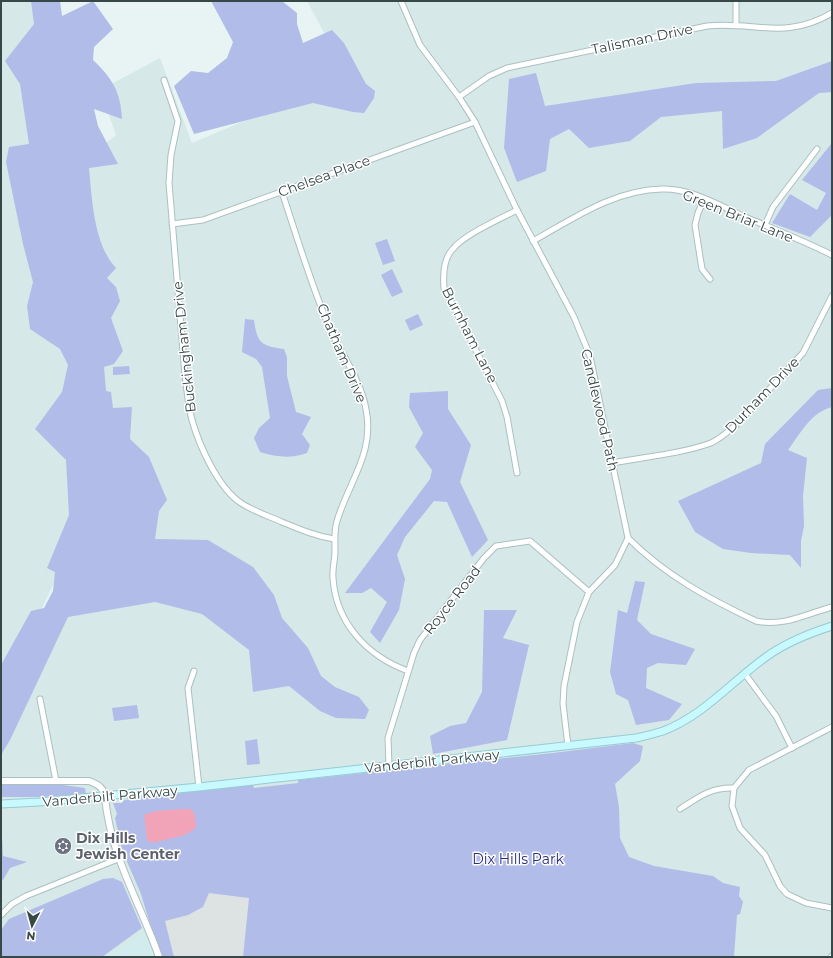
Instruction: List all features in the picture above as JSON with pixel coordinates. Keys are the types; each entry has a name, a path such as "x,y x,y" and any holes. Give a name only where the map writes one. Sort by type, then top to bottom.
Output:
{"main road":[{"name":"Vanderbilt Parkway","path":"1,804 199,787 636,738 662,731 682,722 701,710 765,658 783,647 832,626"}],"street":[{"path":"736,1 736,24"},
{"name":"Candlewood Path","path":"403,2 420,45 459,97 475,122 517,210 574,317 590,356 628,538"},
{"name":"Talisman Drive","path":"459,97 488,76 507,68 707,26 736,24 758,28 788,29 814,22 832,13"},
{"name":"Buckingham Drive","path":"164,80 178,121 171,155 169,183 188,402 195,430 214,470 225,488 240,502 296,528 318,536 334,539"},
{"name":"Chelsea Place","path":"172,224 203,220 475,122"},
{"path":"765,226 773,207 818,149"},
{"name":"Green Briar Lane","path":"533,241 592,207 626,195 662,189 680,191 704,199 832,255"},
{"name":"Chatham Drive","path":"282,192 323,311 360,388 366,407 369,425 366,451 336,521 334,539 334,591 338,605 354,635 367,649 386,662 408,671"},
{"path":"704,199 695,225 702,269 710,279"},
{"name":"Burnham Lane","path":"517,210 465,238 452,250 446,260 443,275 444,288 502,400 507,417 517,473"},
{"name":"Durham Drive","path":"612,463 683,450 711,442 724,435 736,425 803,353 832,296"},
{"path":"568,746 563,704 564,686 577,622 589,592 615,565 628,538 639,549 686,585 756,621 767,623 788,622 832,607"},
{"name":"Royce Road","path":"389,766 388,738 408,671 420,640 484,558 496,546 530,542 589,592"},
{"path":"194,671 188,688 199,787"},
{"path":"745,674 773,710 792,748"},
{"path":"40,699 56,781"},
{"path":"832,727 749,770 734,788 732,806 740,828 765,855 780,886 786,894 806,903 832,908"},
{"path":"1,781 89,781 98,784 104,790 109,824 118,859 158,957"},
{"path":"680,809 708,792 722,787 734,788"},
{"path":"1,915 12,904 26,896 118,859"}],"shaded area":[{"path":"1,1 40,1 91,504 1,695"},
{"path":"307,1 832,1 832,957 1,957 1,731 117,513 74,169 116,135 100,90 160,58 192,143 348,77"},
{"path":"191,809 195,815 196,828 185,835 152,843 147,840 144,815 156,811"},
{"path":"209,893 249,898 243,957 174,957 165,921 188,915 203,907"},
{"path":"146,932 160,957 104,957"}],"green space":[{"path":"31,1 60,1 62,16 93,1 113,29 94,47 93,60 110,79 114,86 120,101 122,119 94,109 98,126 118,164 89,168 95,221 103,247 116,268 107,278 116,287 120,301 111,318 123,351 114,364 104,367 106,391 111,392 113,408 132,407 130,439 149,457 167,500 159,511 155,539 208,540 253,567 274,595 282,618 308,648 321,676 335,687 359,697 369,710 365,719 336,718 320,711 289,686 253,692 249,650 202,614 155,602 68,617 10,740 1,755 1,665 31,611 44,608 53,591 55,572 47,568 69,515 66,460 35,429 62,392 68,365 60,349 30,329 27,306 33,282 23,244 6,162 9,147 29,144 20,84 5,61 34,24"},
{"path":"211,1 282,1 297,13 297,24 303,43 332,30 344,43 366,84 375,91 374,98 364,113 313,103 194,134 174,86 191,71 208,73 227,58 233,42"},
{"path":"832,61 832,92 819,93 757,138 723,149 722,111 661,117 630,141 589,148 569,129 550,139 546,171 517,182 504,148 509,79 536,73 545,106 696,83 776,81"},
{"path":"832,143 832,215 810,237 772,223 790,194 817,210 826,193 802,180"},
{"path":"387,239 395,261 383,265 375,243"},
{"path":"392,269 403,292 392,297 381,275"},
{"path":"418,314 423,325 410,331 405,320"},
{"path":"245,319 254,320 257,334 265,345 284,349 287,357 287,376 296,412 311,417 302,434 310,445 307,453 284,457 260,452 254,438 259,428 270,418 262,367 256,359 242,352"},
{"path":"129,366 130,374 113,375 113,367"},
{"path":"832,388 832,407 818,414 812,419 788,450 807,458 803,496 804,526 801,541 801,568 790,555 751,553 723,549 695,532 678,501 761,463 765,444 818,390"},
{"path":"448,391 448,409 471,445 460,482 488,540 472,557 447,502 434,501 405,537 397,555 405,579 399,610 380,643 370,632 387,602 371,588 362,593 345,593 430,479 432,470 415,447 423,433 409,407 410,393"},
{"path":"635,581 645,582 637,620 651,634 695,649 686,665 658,663 647,668 646,688 682,704 669,720 636,725 628,700 616,694 610,672 618,610 627,613"},
{"path":"484,610 517,610 503,638 529,645 507,740 433,754 430,736 450,726 466,723 482,692"},
{"path":"137,705 139,718 114,721 112,708"},
{"path":"257,739 260,764 247,765 245,741"},
{"name":"Dix Hills Park","path":"633,743 643,746 640,761 615,784 619,807 620,838 629,857 654,866 713,876 723,883 740,887 739,896 743,902 740,914 737,915 734,957 160,957 141,894 122,850 115,818 117,814 113,803 122,803 124,800 247,785 253,785 254,788 298,783 298,780"},
{"path":"56,784 85,788 86,794 41,797 1,797 1,785"},
{"path":"1,816 3,856 27,862 10,868 3,880 1,879"},
{"path":"113,878 122,882 142,928 102,957 1,957 1,930 9,919 103,879"}],"place":[{"name":"Dix Hills Jewish Center","path":"63,846"}]}
